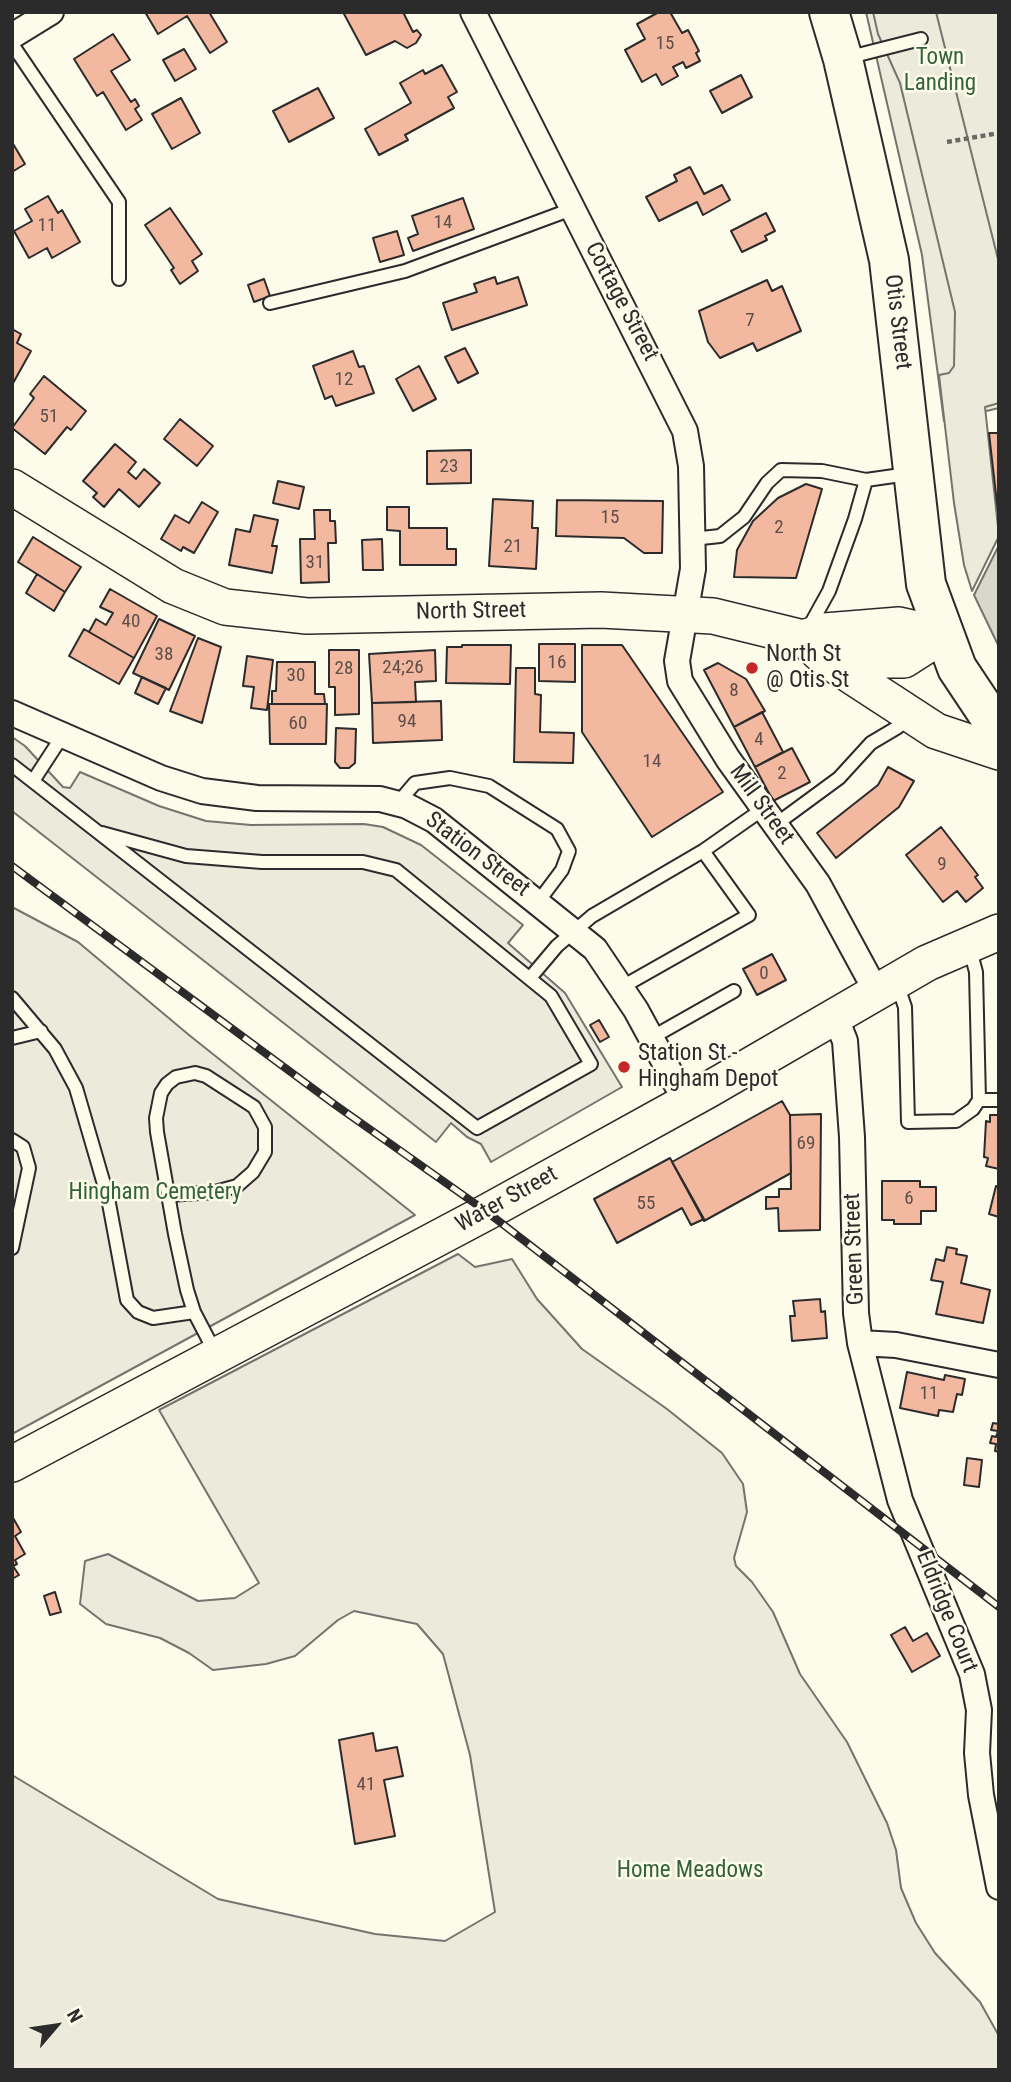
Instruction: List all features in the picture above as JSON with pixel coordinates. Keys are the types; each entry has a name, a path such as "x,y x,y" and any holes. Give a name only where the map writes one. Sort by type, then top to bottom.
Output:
{"main road":[{"name":"Otis Street","path":"828,12 843,59 891,272 922,565 943,635 964,681 999,731"},
{"name":"North Street","path":"12,487 173,586 225,607 307,616 601,610 685,612 762,626 815,649 904,660 943,635"},
{"path":"815,649 936,731 999,752"},
{"name":"Water Street","path":"12,1464 686,1102 886,986 984,938"}],"street":[{"path":"12,36 51,12"},
{"name":"Cottage Street","path":"473,12 685,431 691,466 693,569 685,612"},
{"name":"Mill Street","path":"685,612 677,661 680,681 693,707 818,884 886,986"},
{"name":"Station Street","path":"12,713 161,778 217,794 257,798 363,797 398,803 443,827 573,930 605,961 686,1102"},
{"name":"Green Street","path":"835,1016 845,1041 856,1313 860,1343"},
{"path":"860,1343 896,1345 999,1365"},
{"name":"Eldridge Court","path":"860,1343 900,1500 972,1674 979,1710 977,1753 981,1796 999,1887"}],"lane":[{"path":"843,59 921,40"},
{"path":"12,44 118,202 119,279"},
{"path":"270,303 405,271 572,209"},
{"path":"692,539 720,536 744,517 767,483 782,470 822,471 866,480 912,473"},
{"path":"815,649 829,591 866,480"},
{"path":"530,978 573,930 703,851 839,778 871,743 898,727 908,712"},
{"path":"33,781 63,735"},
{"path":"12,765 103,833 477,1128 591,1064 551,996 406,877 386,866 363,862 262,862 186,856 103,833"},
{"path":"398,803 415,783 450,778 489,786 557,830 569,851 562,870 538,902"},
{"path":"622,987 749,915 703,851"},
{"path":"886,986 905,1007 908,1122 956,1121 973,1109 979,1100 976,972 984,938"},
{"path":"650,1038 734,991"},
{"path":"12,998 41,1031 67,1068 84,1109 108,1198 127,1300 138,1312 153,1318 171,1318 194,1312"},
{"path":"12,1038 41,1031"},
{"path":"169,1195 215,1192 237,1186 253,1172 265,1152 265,1127 254,1107 206,1076 195,1073 176,1077 161,1093 157,1132 169,1195 194,1312 216,1355"},
{"path":"979,1100 999,1100"},
{"path":"12,1140 23,1147 29,1168 12,1248"}],"path":[{"path":"947,142 999,133"}],"green space":[{"name":"Town Landing","path":"866,12 999,12 999,408 944,421 922,255"},
{"name":"Hingham Cemetery","path":"12,907 78,942 189,1035 415,1215 12,1434"},
{"name":"Home Meadows","path":"458,1254 475,1267 512,1259 537,1299 582,1349 667,1409 722,1453 743,1484 747,1512 734,1558 736,1566 752,1582 773,1612 800,1674 847,1742 887,1823 896,1850 901,1888 916,1923 935,1953 980,2002 999,2036 999,2070 12,2070 12,1775 218,1899 375,1934 445,1941 495,1912 470,1755 443,1654 417,1624 354,1611 338,1620 295,1656 266,1664 213,1670 189,1653 160,1638 106,1624 80,1604 85,1561 108,1554 198,1601 235,1598 259,1583 159,1410"}],"shaded area":[{"path":"873,12 936,12 999,263 999,403 985,407 999,536 972,591 964,565 954,503 939,375 949,373 954,366 955,312 900,83 878,34"},
{"path":"999,545 999,647 974,595"},
{"path":"12,737 25,746 63,787 70,788 80,772 159,806 206,821 251,825 364,824 383,827 421,845 523,925 508,943 565,993 622,1087 491,1162 481,1144 467,1137 451,1123 436,1142 12,811"}],"building":[{"path":"145,12 209,12 227,42 210,53 187,16 158,34"},
{"path":"343,12 403,12 413,32 417,30 421,35 416,43 407,48 395,41 366,55"},
{"path":"659,12 670,12 682,33 688,30 699,51 696,53 700,61 686,68 683,62 673,67 678,76 662,85 656,74 642,82 625,50 645,39 637,24"},
{"path":"113,34 130,60 111,71 131,102 135,99 139,106 135,109 142,120 126,130 103,92 97,96 74,59"},
{"path":"184,49 196,69 175,81 163,60"},
{"path":"442,65 457,92 448,97 454,108 405,135 408,140 379,155 365,129 411,103 400,83 423,70 425,74"},
{"path":"741,75 752,97 722,113 710,91"},
{"path":"318,88 334,118 289,142 273,111"},
{"path":"181,98 200,133 172,149 152,114"},
{"path":"12,142 25,164 12,172"},
{"path":"690,167 704,194 722,185 730,200 703,215 697,202 659,221 646,197 677,181 674,175"},
{"path":"48,196 58,213 62,210 80,242 52,258 47,248 29,258 14,231 32,221 25,209"},
{"path":"463,198 474,229 413,251 408,238 418,234 412,216"},
{"path":"170,208 202,254 192,261 198,271 180,284 171,270 174,268 145,225"},
{"path":"766,213 775,231 765,236 767,240 742,252 731,231"},
{"path":"397,231 404,255 380,262 373,238"},
{"path":"495,277 497,284 518,277 527,305 452,330 443,303 477,292 474,284"},
{"path":"264,279 270,296 254,302 248,285"},
{"path":"767,280 772,291 782,286 801,331 757,351 753,343 720,358 708,342 699,311"},
{"path":"12,329 21,334 17,343 31,351 12,385"},
{"path":"465,348 478,373 458,383 445,357"},
{"path":"353,351 359,367 364,366 374,393 336,406 332,396 325,399 313,366"},
{"path":"419,366 436,399 413,411 396,379"},
{"path":"44,376 86,411 71,430 67,427 45,454 12,428 34,398 30,394"},
{"path":"180,419 213,446 197,466 164,439"},
{"path":"989,433 999,433 999,521"},
{"path":"115,444 136,462 128,472 136,479 144,469 160,483 139,507 119,489 104,507 93,497 97,493 83,481"},
{"path":"471,450 471,483 427,484 427,451"},
{"path":"278,481 304,487 299,509 273,503"},
{"path":"806,484 822,489 796,578 734,577 737,550 753,521 778,498"},
{"path":"493,499 533,501 532,528 538,528 536,569 489,566"},
{"path":"557,500 663,501 662,553 644,553 624,538 556,536"},
{"path":"202,502 218,512 194,553 183,547 181,551 161,539 175,515 189,523"},
{"path":"387,507 409,507 409,528 447,528 447,549 456,549 456,565 400,565 400,531 387,530"},
{"path":"314,510 330,510 330,521 335,521 336,543 328,543 329,582 301,583 300,539 315,539"},
{"path":"254,515 278,520 272,546 277,546 272,573 229,565 236,529 250,532"},
{"path":"33,537 81,567 65,592 18,562"},
{"path":"382,539 383,570 363,570 362,540"},
{"path":"37,574 65,592 54,611 26,593"},
{"path":"110,589 157,616 134,658 89,632 96,619 106,625 113,613 100,607"},
{"path":"159,619 195,636 169,690 133,673"},
{"path":"84,629 134,658 119,684 69,656"},
{"path":"198,638 221,647 202,723 170,711"},
{"path":"539,644 575,644 575,682 539,681"},
{"path":"511,645 510,684 446,683 447,647"},
{"path":"582,645 622,645 723,792 652,837 582,732"},
{"path":"329,650 359,650 359,714 335,715 335,687 329,687"},
{"path":"435,650 436,681 415,682 416,702 372,703 369,654"},
{"path":"247,656 273,660 267,710 251,708 254,687 243,686"},
{"path":"277,662 315,662 315,694 324,694 325,704 272,704 272,691 276,691"},
{"path":"718,663 746,679 765,711 734,727 704,670"},
{"path":"516,668 535,668 535,694 541,695 540,732 574,733 573,763 514,762"},
{"path":"142,677 166,688 158,704 135,693"},
{"path":"441,701 442,740 373,743 372,703"},
{"path":"269,704 327,704 326,744 270,744"},
{"path":"762,712 783,752 755,767 734,727"},
{"path":"336,728 356,729 355,763 349,768 340,768 335,762"},
{"path":"792,748 810,782 773,801 755,767"},
{"path":"888,767 914,781 899,807 836,858 817,833 878,785"},
{"path":"941,827 978,875 975,877 983,888 966,902 957,891 943,902 906,855"},
{"path":"772,954 786,980 757,995 743,969"},
{"path":"599,1020 609,1037 600,1042 590,1025"},
{"path":"782,1101 790,1115 791,1173 704,1221 672,1162"},
{"path":"999,1111 999,1169 986,1166 988,1158 984,1157 986,1121 990,1122 990,1115 998,1115"},
{"path":"821,1114 820,1230 779,1231 778,1208 766,1209 766,1197 779,1197 779,1189 791,1189 790,1115"},
{"path":"670,1158 704,1219 691,1225 682,1208 617,1243 594,1199"},
{"path":"882,1181 920,1181 920,1187 936,1187 936,1211 921,1211 921,1224 894,1224 894,1220 882,1220"},
{"path":"996,1186 999,1187 999,1217 989,1214"},
{"path":"947,1247 957,1249 956,1254 967,1256 961,1283 990,1290 983,1323 936,1314 943,1282 931,1280 936,1259 944,1261"},
{"path":"820,1299 821,1312 825,1311 827,1338 792,1341 790,1316 795,1316 793,1301"},
{"path":"907,1372 944,1380 945,1375 965,1379 962,1395 957,1394 953,1412 939,1410 938,1416 900,1408"},
{"path":"993,1423 999,1424 999,1452 995,1451 996,1444 990,1443 992,1436 996,1437 998,1431 991,1430"},
{"path":"967,1458 982,1460 979,1487 964,1485"},
{"path":"12,1516 21,1532 15,1536 25,1554 15,1560 17,1564 13,1566 19,1575 12,1579"},
{"path":"55,1592 61,1612 50,1615 44,1596"},
{"path":"905,1627 913,1641 927,1633 940,1656 912,1672 891,1635"},
{"path":"373,1733 376,1751 397,1747 403,1776 384,1780 395,1836 355,1844 339,1740"}],"railway":[{"path":"12,866 334,1104 487,1212 999,1607"}],"place":[{"name":"North St @ Otis St","path":"752,668"},
{"name":"Station St - Hingham Depot","path":"624,1067"}]}
